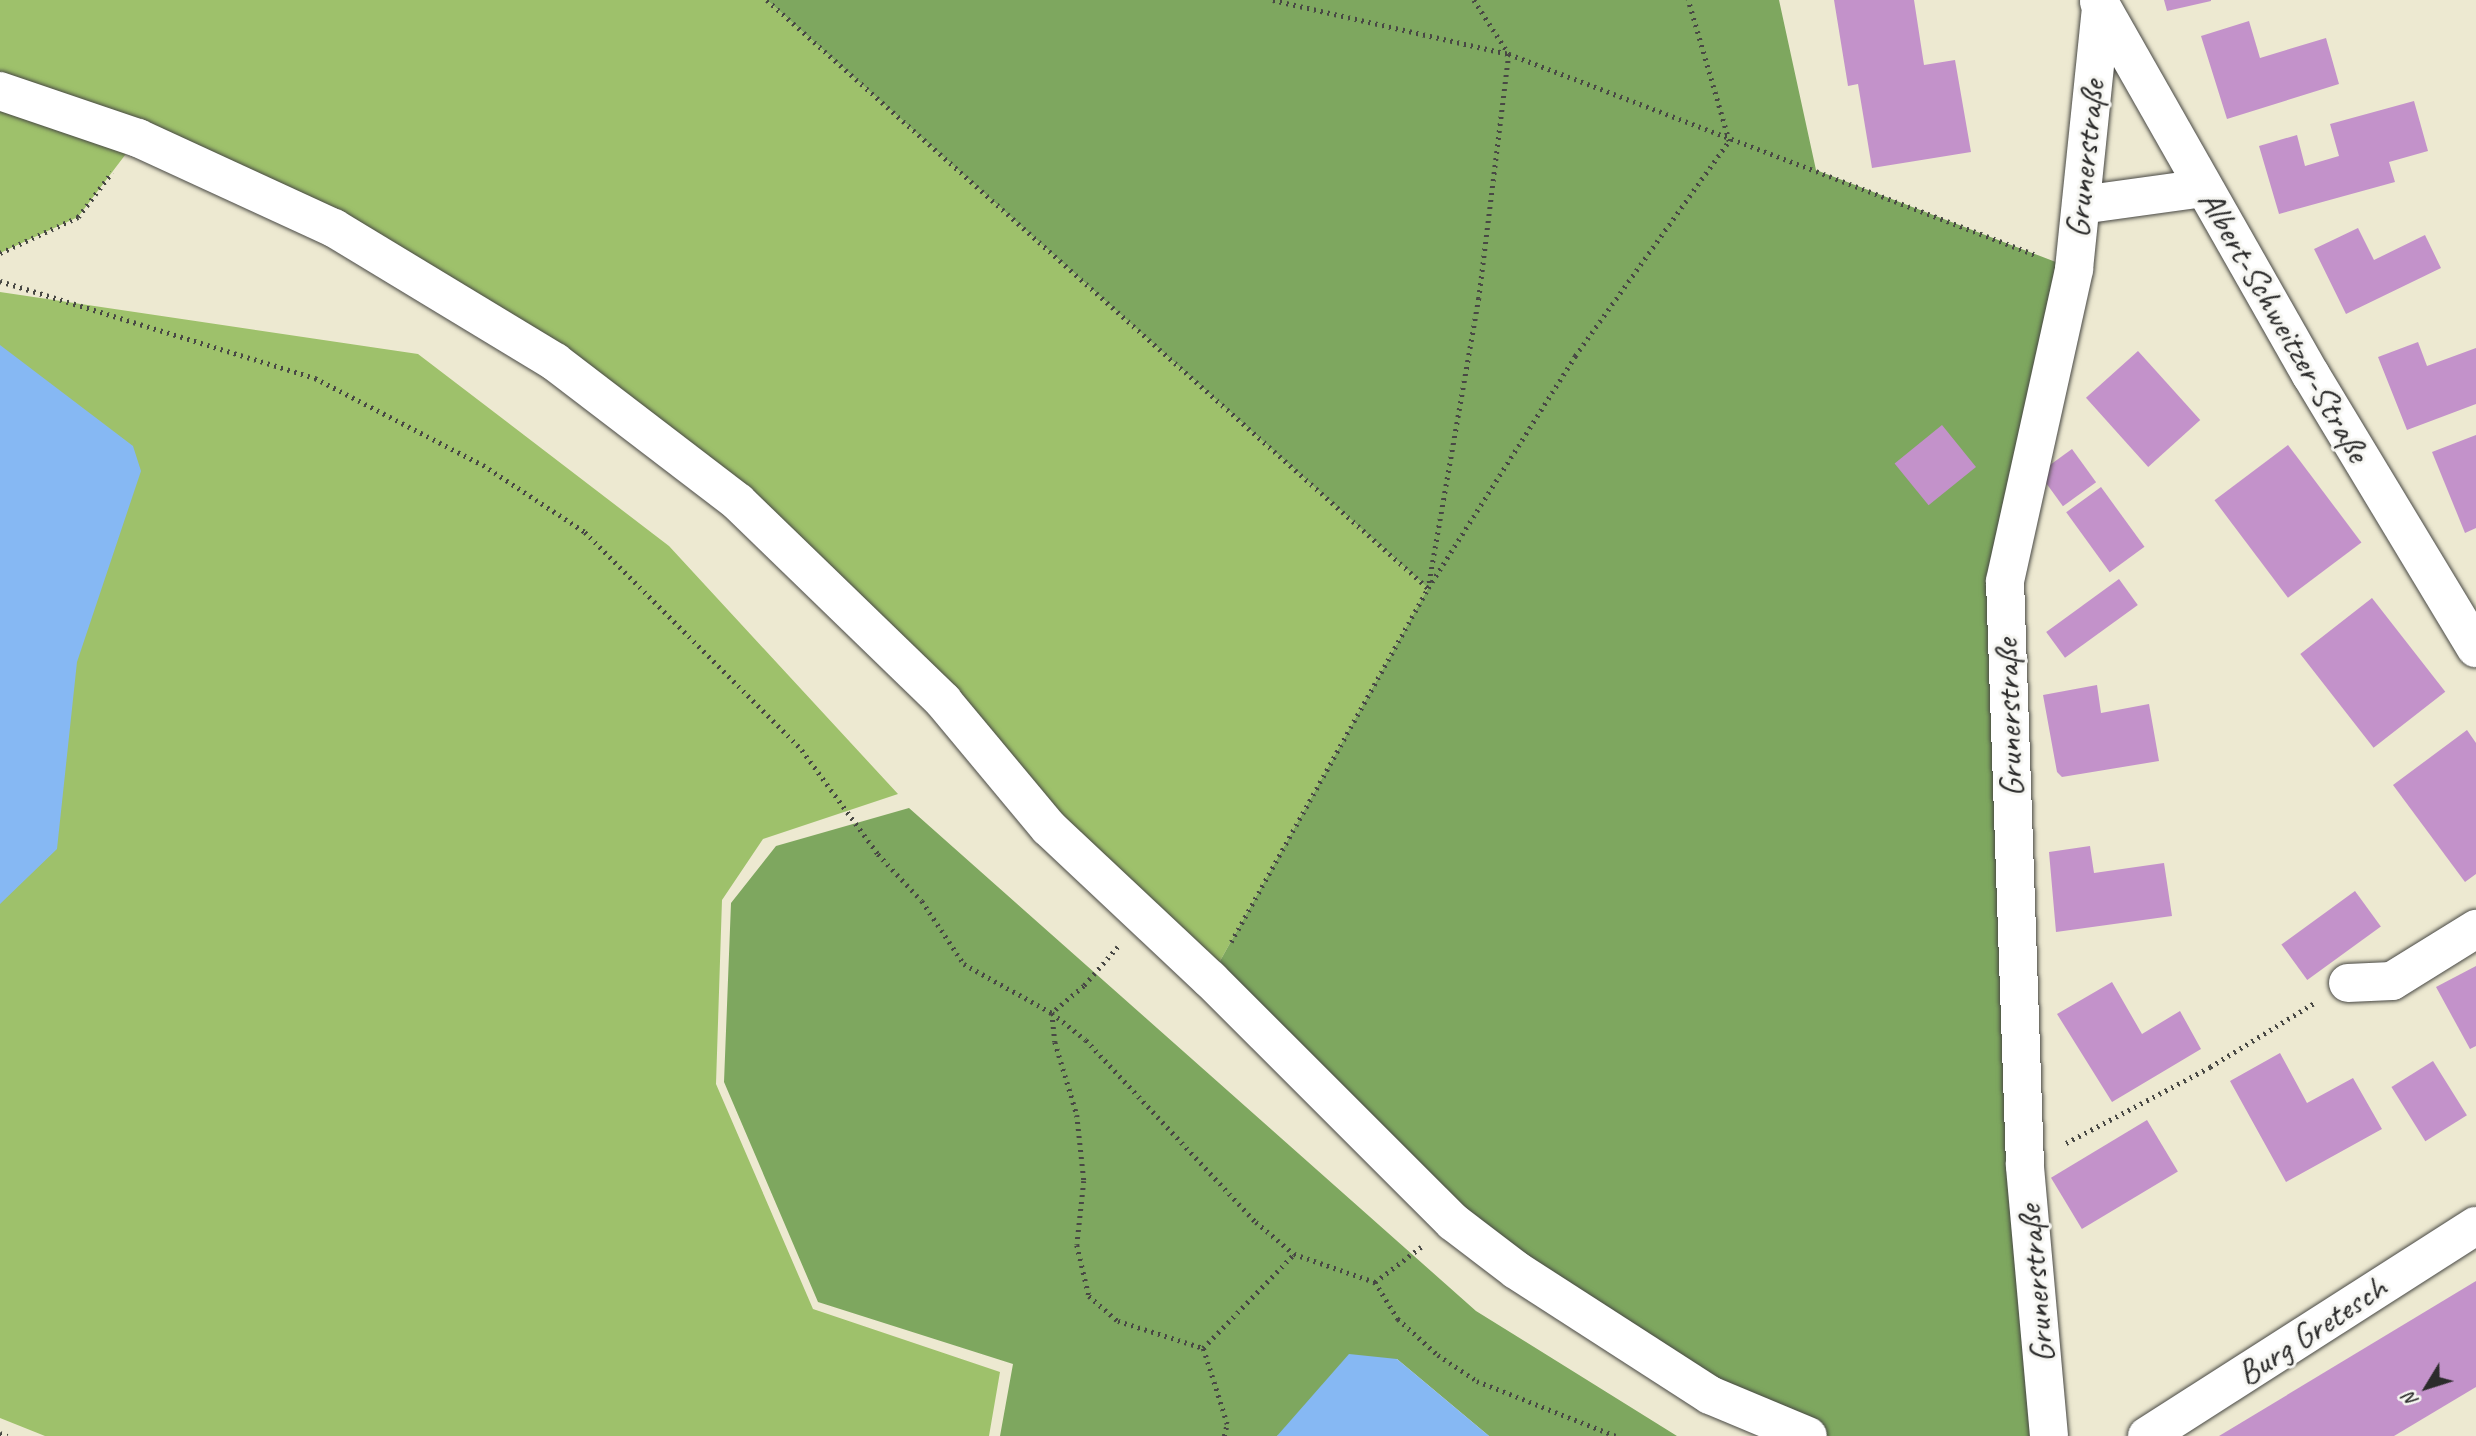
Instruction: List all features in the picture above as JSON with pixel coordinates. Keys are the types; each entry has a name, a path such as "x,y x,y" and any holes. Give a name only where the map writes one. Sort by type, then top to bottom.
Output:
{"street":[{"name":"Albert-Schweitzer-Straße","path":"2100,4 2204,188 2463,598 2476,648"},
{"name":"Grunerstraße","path":"2049,1436 2025,1165 2004,581 2074,269 2100,4"},
{"path":"0,91 138,138 334,228 555,362 738,502 943,701 1049,828 1210,979 1452,1222 1516,1270 1710,1395 1808,1436"},
{"path":"2081,205 2204,188"},
{"path":"2348,983 2392,981 2476,929"},
{"name":"Burg Gretesch","path":"2147,1436 2476,1226"}],"path":[{"path":"767,0 1428,589"},
{"path":"1272,0 1509,54 1728,141 2074,269"},
{"path":"1428,589 1479,298 1509,54 1474,0"},
{"path":"1688,0 1728,141"},
{"path":"0,253 78,217 138,138"},
{"path":"1210,979 1428,589 1575,356 1728,141"},
{"path":"0,281 315,378 482,465 585,532 802,750 878,854 922,901 964,964 1052,1013 1095,1049 1256,1223 1294,1254 1375,1282 1398,1319 1438,1355 1477,1381 1616,1436"},
{"path":"1052,1013 1084,986 1144,917"},
{"path":"2025,1165 2210,1067 2348,983"},
{"path":"1052,1013 1055,1042 1077,1115 1084,1181 1077,1245 1089,1296 1118,1321 1203,1348"},
{"path":"1375,1282 1452,1222"},
{"path":"1203,1348 1294,1254"},
{"path":"1203,1348 1227,1423 1224,1436"},
{"path":"0,1433 8,1436"}],"green space":[{"path":"0,0 767,0 1428,588 1210,979 943,701 555,362 138,138 78,217 0,253"},
{"path":"767,0 1779,0 1816,170 2074,269 2005,581 2048,1436 1808,1436 1516,1270 1210,979 1428,588"},
{"path":"0,292 418,354 669,546 898,794 763,839 722,900 716,1084 813,1309 1000,1372 989,1436 45,1436 0,1418"},
{"path":"909,808 1476,1311 1677,1436 1489,1436 1397,1359 1277,1436 1000,1436 1013,1364 818,1302 724,1082 731,903 776,846"}],"water":[{"path":"0,345 133,446 141,471 77,662 57,849 0,904"},
{"path":"1349,1354 1397,1359 1489,1436 1277,1436"}],"building":[{"path":"1834,0 1914,0 1924,65 1955,60 1971,152 1872,168 1858,84 1848,86"},
{"path":"2164,0 2211,0 2211,1 2167,11"},
{"path":"2249,21 2260,58 2326,38 2339,84 2227,119 2201,36"},
{"path":"2414,101 2428,151 2389,162 2395,182 2279,214 2259,146 2297,135 2305,166 2339,156 2330,124"},
{"path":"2358,228 2374,260 2425,235 2441,268 2346,314 2314,249"},
{"path":"2418,342 2427,366 2476,348 2476,404 2407,430 2378,357"},
{"path":"2138,351 2200,420 2148,467 2086,398"},
{"path":"1942,425 1976,467 1929,505 1895,463"},
{"path":"2476,435 2476,528 2465,533 2432,452"},
{"path":"2288,445 2361,542 2288,598 2215,500"},
{"path":"2072,449 2096,482 2063,506 2039,473"},
{"path":"2101,487 2144,547 2110,572 2066,512"},
{"path":"2119,579 2138,605 2065,658 2046,632"},
{"path":"2372,598 2445,692 2374,748 2300,654"},
{"path":"2097,685 2101,713 2149,704 2159,761 2062,777 2057,772 2043,695"},
{"path":"2467,730 2476,743 2476,874 2465,882 2393,785"},
{"path":"2090,846 2094,873 2164,863 2172,916 2056,932 2049,852"},
{"path":"2355,891 2381,927 2307,980 2281,944"},
{"path":"2476,966 2476,1046 2470,1049 2436,987"},
{"path":"2112,982 2142,1034 2180,1011 2201,1049 2112,1102 2057,1014"},
{"path":"2280,1053 2307,1103 2353,1078 2382,1129 2286,1182 2230,1081"},
{"path":"2433,1061 2467,1115 2425,1141 2391,1087"},
{"path":"2147,1120 2178,1171 2082,1229 2051,1178"},
{"path":"2476,1281 2476,1387 2394,1436 2219,1436"}]}
